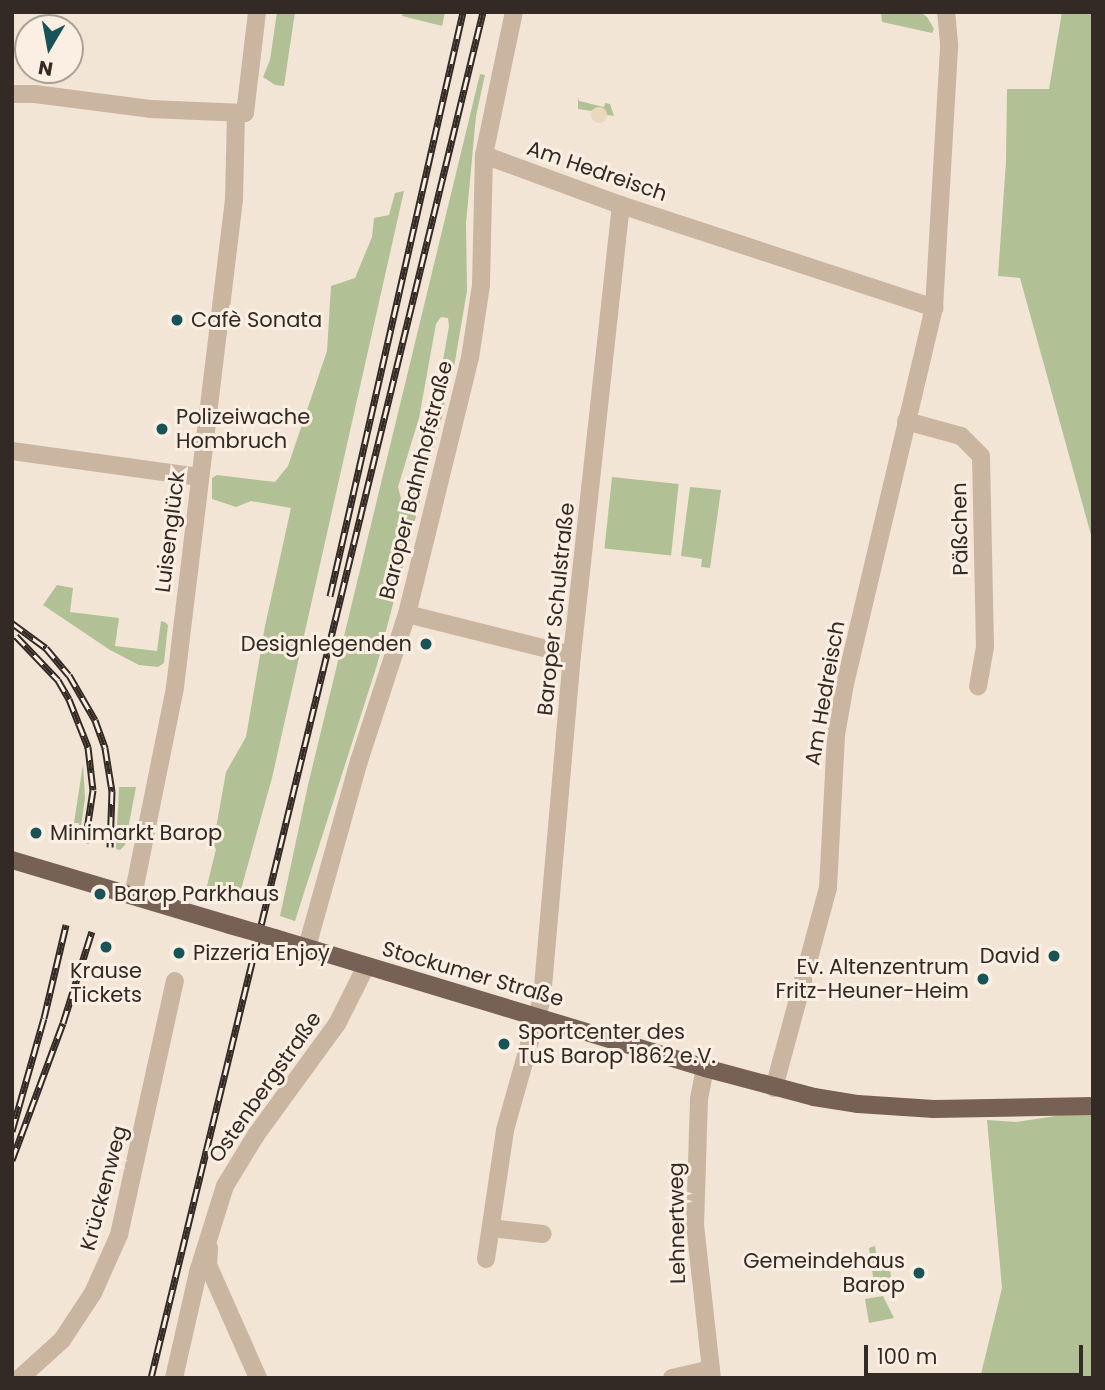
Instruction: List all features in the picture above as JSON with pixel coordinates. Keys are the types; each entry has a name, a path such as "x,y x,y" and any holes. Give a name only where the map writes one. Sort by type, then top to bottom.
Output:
{"main road":[{"name":"Stockumer Straße","path":"12,860 774,1088 843,1102 893,1107 979,1109 1093,1106"}],"street":[{"name":"Luisenglück","path":"133,896 168,730 234,200 236,113 245,113 257,12"},
{"name":"Baroper Bahnhofstraße","path":"307,947 359,761 407,614 475,327 481,285 484,155 514,12"},
{"name":"Am Hedreisch","path":"774,1088 828,888 838,723 934,308 949,44 946,12"},
{"path":"12,94 35,94 150,109 236,113"},
{"name":"Am Hedreisch","path":"484,155 621,205 934,308"},
{"name":"Baroper Schulstraße","path":"486,1259 505,1130 540,1017 572,655 621,205"},
{"name":"Päßchen","path":"906,421 961,436 981,456 985,647 978,686"},
{"path":"12,451 199,477"},
{"path":"407,614 572,655"},
{"name":"Ostenbergstraße","path":"174,1378 209,1237 225,1186 256,1135 337,1024 366,966"},
{"name":"Krückenweg","path":"20,1378 62,1340 93,1293 119,1236 175,981"},
{"name":"Lehnertweg","path":"705,1068 699,1098 695,1225 711,1373"},
{"path":"491,1228 543,1234"},
{"name":"Ostenbergstraße","path":"209,1237 208,1265 258,1378"},
{"path":"672,1378 711,1373"}],"green space":[{"path":"277,12 295,12 284,86 275,85 263,77 270,60"},
{"path":"403,12 445,12 442,26 402,16"},
{"path":"881,12 920,12 927,17 934,29 932,33 882,22"},
{"path":"1062,12 1093,12 1093,542 1020,278 998,276 1006,161 1007,89 1049,89"},
{"path":"480,74 485,75 476,116 466,223 467,291 453,373 447,377 441,372 449,326 448,318 441,317 436,324 419,418 398,487 402,502 411,501 435,400 443,398 445,406 377,665 295,921 280,916 308,785"},
{"path":"578,97 579,101 604,107 605,103 610,104 614,116 607,115 599,107 591,111 578,109"},
{"path":"404,191 272,778 237,904 205,894 216,849 213,845 226,772 246,737 265,626 291,508 251,501 236,507 212,499 212,478 217,475 275,482 288,466 327,351 331,286 355,278 372,237 374,218 389,215 395,193"},
{"path":"612,477 679,484 671,556 604,549"},
{"path":"690,487 721,490 710,568 701,567 702,559 681,556"},
{"path":"57,585 73,588 70,612 119,618 115,646 157,651 161,621 165,622 168,625 164,663 158,667 139,665 110,650 43,605"},
{"path":"83,764 85,798 79,840 73,835 74,830 78,831 79,823 74,823"},
{"path":"119,787 136,787 125,845 120,850 116,849"},
{"path":"1062,1115 1093,1115 1093,1378 980,1378 1002,1288 987,1120 1016,1122"},
{"path":"875,1246 877,1260 888,1258 893,1289 875,1291 869,1248"},
{"path":"883,1296 894,1318 869,1323 865,1299"}],"shaded area":[{"path":"596,107 602,107 607,115 605,121 596,123 591,118 591,112"}],"railway":[{"path":"330,596 463,12"},
{"path":"151,1378 483,12"},
{"path":"12,623 46,648 69,675 95,720 105,748 112,791 110,847"},
{"path":"16,636 58,680 69,699 88,747 93,790 85,842"},
{"path":"12,1131 44,1018 66,925"},
{"path":"12,1160 63,1023 92,931"}],"place":[{"name":"Cafè Sonata","path":"177,320"},
{"name":"Polizeiwache Hombruch","path":"162,429"},
{"name":"Designlegenden","path":"426,644"},
{"name":"Minimarkt Barop","path":"36,833"},
{"name":"Barop Parkhaus","path":"100,894"},
{"name":"Krause Tickets","path":"106,947"},
{"name":"Pizzeria Enjoy","path":"179,953"},
{"name":"David","path":"1054,956"},
{"name":"Ev. Altenzentrum Fritz-Heuner-Heim","path":"983,979"},
{"name":"Sportcenter des TuS Barop 1862 e.V.","path":"504,1044"},
{"name":"Gemeindehaus Barop","path":"919,1273"}]}
